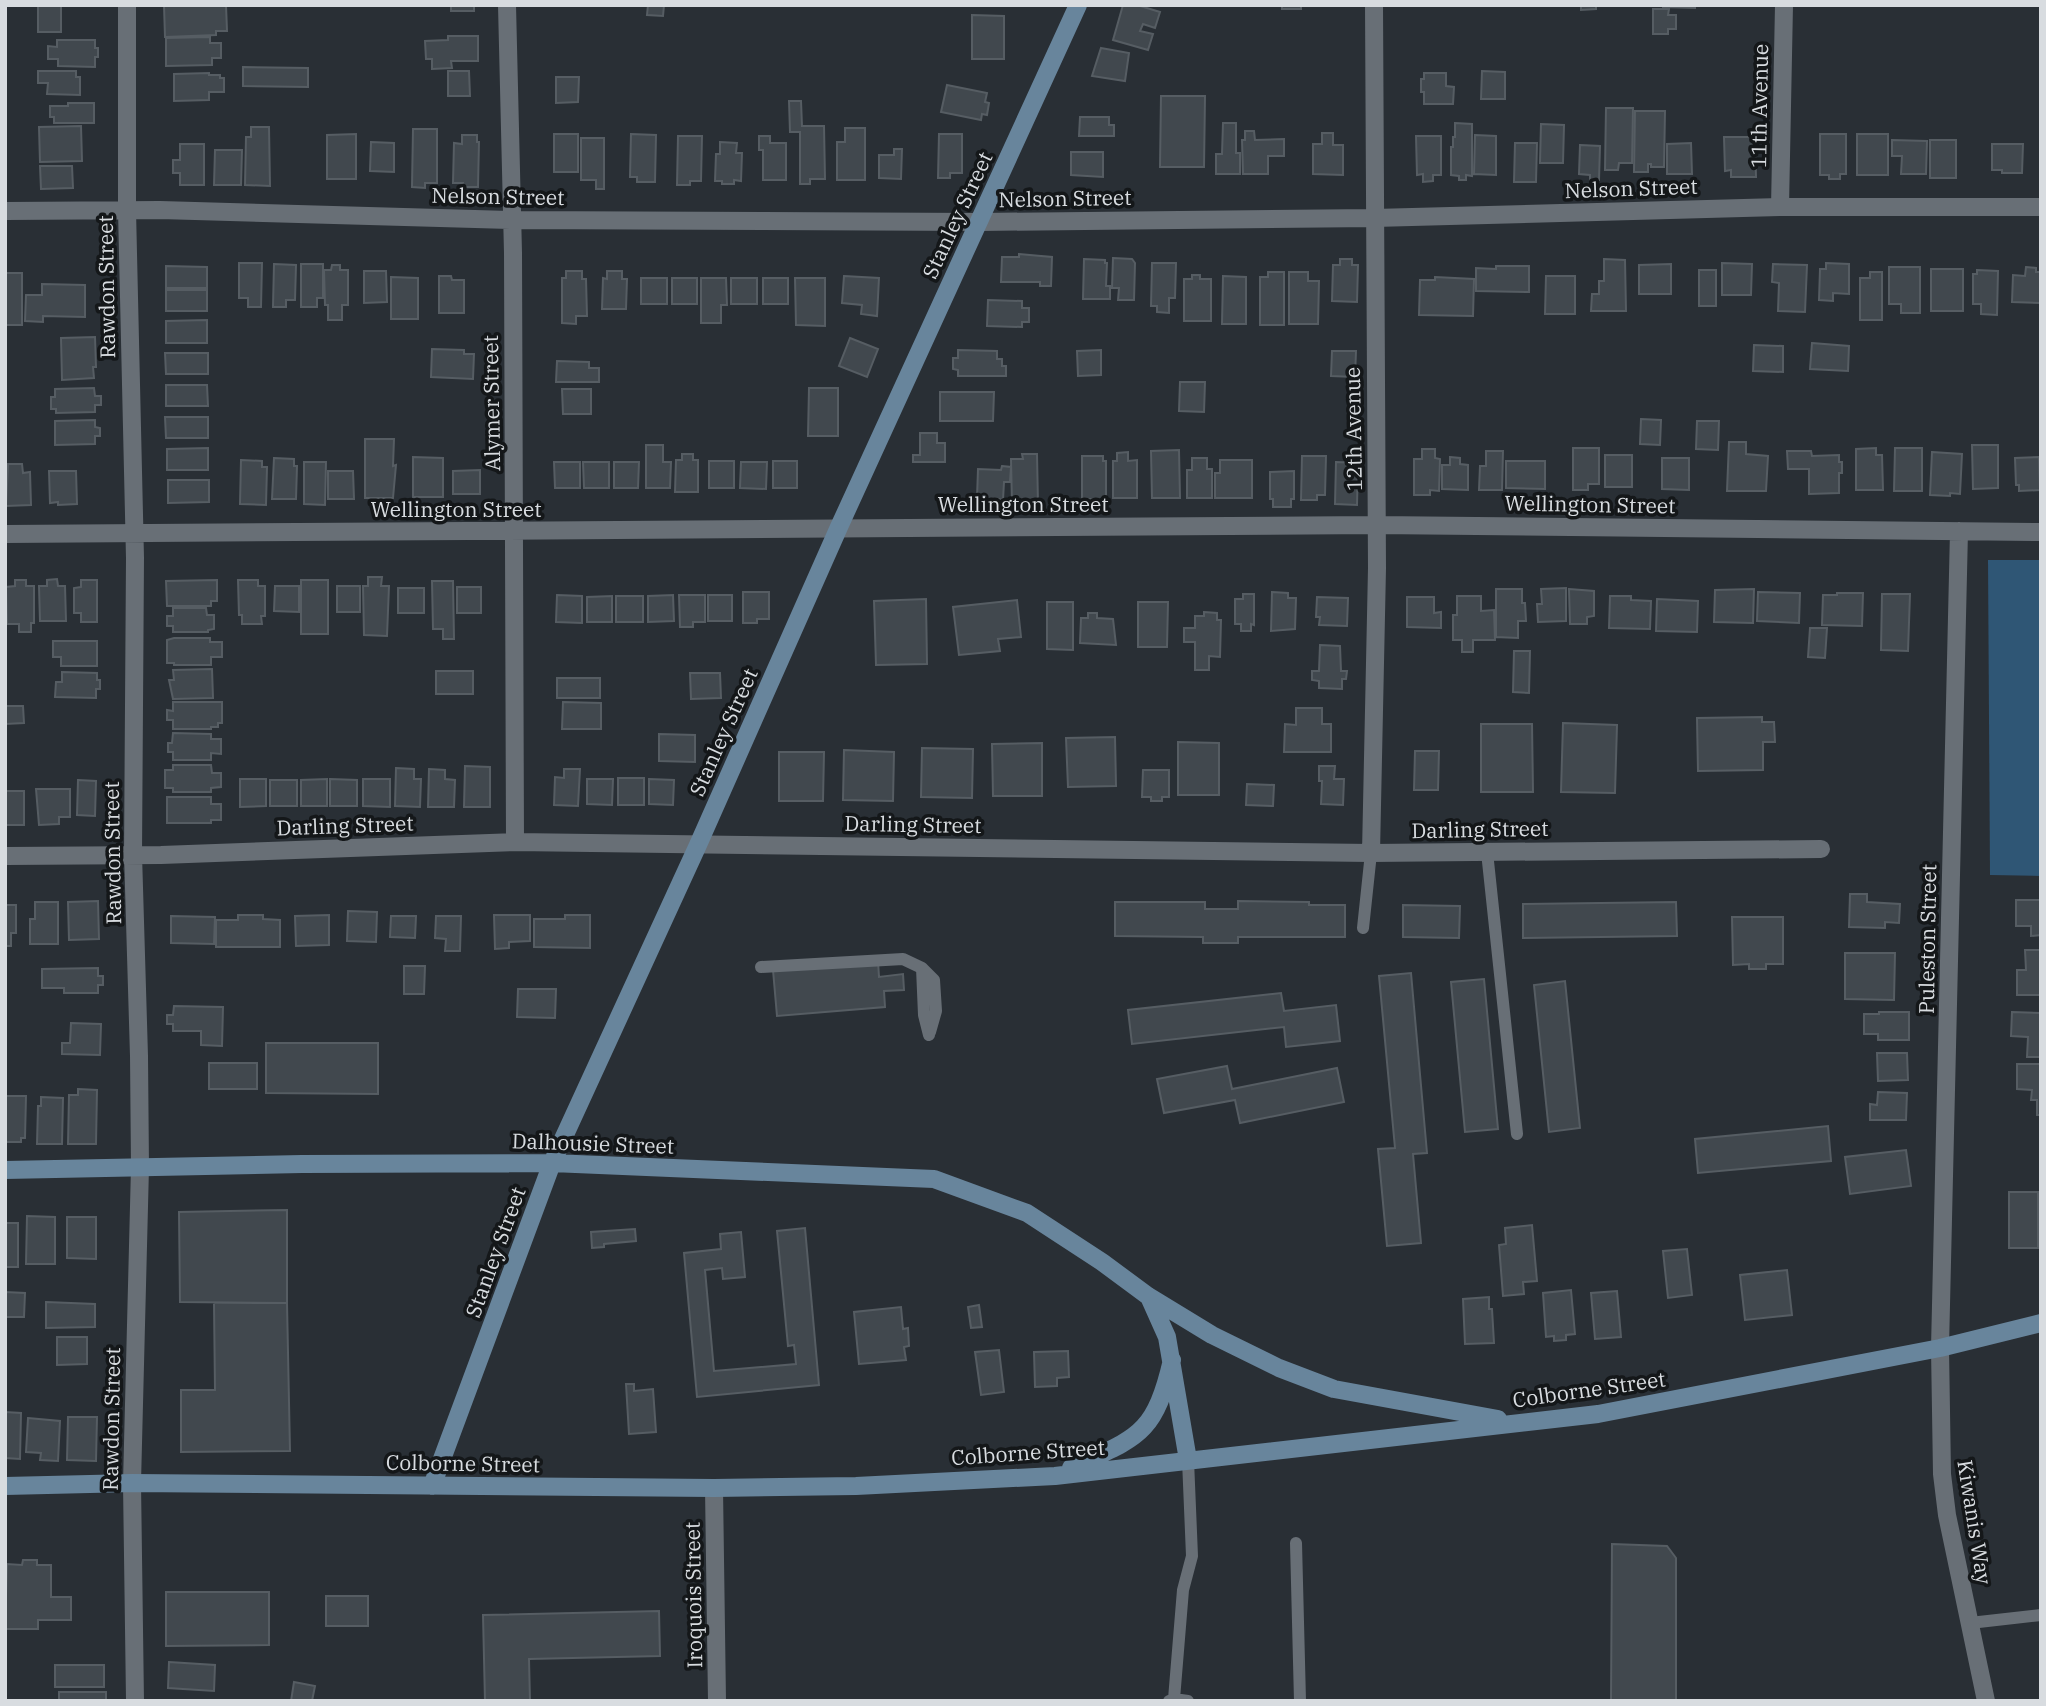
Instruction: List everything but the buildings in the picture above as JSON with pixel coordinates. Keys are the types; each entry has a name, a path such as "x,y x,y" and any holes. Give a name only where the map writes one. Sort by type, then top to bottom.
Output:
{"main road":[{"name":"Stanley Street","path":"432,1486 552,1163 1077,5"},
{"name":"Dalhousie Street","path":"5,1170 552,1163 934,1180 1027,1213 1148,1296 1212,1335 1279,1368 1334,1389 1515,1423"},
{"name":"Dalhousie Street","path":"1148,1296 1162,1324 1172,1360 1188,1460"},
{"name":"Colborne Street","path":"5,1486 132,1483 714,1488 856,1486 1055,1476 1598,1414 1940,1348 2041,1322"},
{"path":"1055,1476 1127,1442 1144,1429 1156,1413 1172,1360"}],"street":[{"name":"Rawdon Street","path":"127,5 127,210 134,533 133,853 139,1056 132,1483 135,1701"},
{"name":"Alymer Street","path":"507,5 512,220 515,842"},
{"name":"12th Avenue","path":"1371,853 1377,525 1374,5"},
{"name":"11th Avenue","path":"1780,207 1784,5"},
{"name":"Nelson Street","path":"5,212 127,210 512,220 980,222 1374,218 1780,207 2041,207"},
{"name":"Wellington Street","path":"5,534 1377,525 2041,532"},
{"name":"Puleston Street","path":"1940,1348 1959,531"},
{"name":"Darling Street","path":"5,856 174,854 515,842 1371,853 1821,849"},
{"name":"Kiwanis Way","path":"1940,1348 1941,1474 1986,1701"},
{"name":"Iroquois Street","path":"714,1488 717,1701"}],"lane":[{"path":"1487,852 1517,1134"},
{"path":"1363,928 1371,853"},
{"path":"761,967 903,958 922,968 924,1015 929,1035"},
{"path":"1188,1460 1192,1556 1183,1590 1172,1700 1188,1701"},
{"path":"1296,1543 1300,1701"},
{"path":"1970,1623 2041,1615"}],"shaded area":[{"path":"1988,560 2041,560 2041,876 1990,875"}]}
